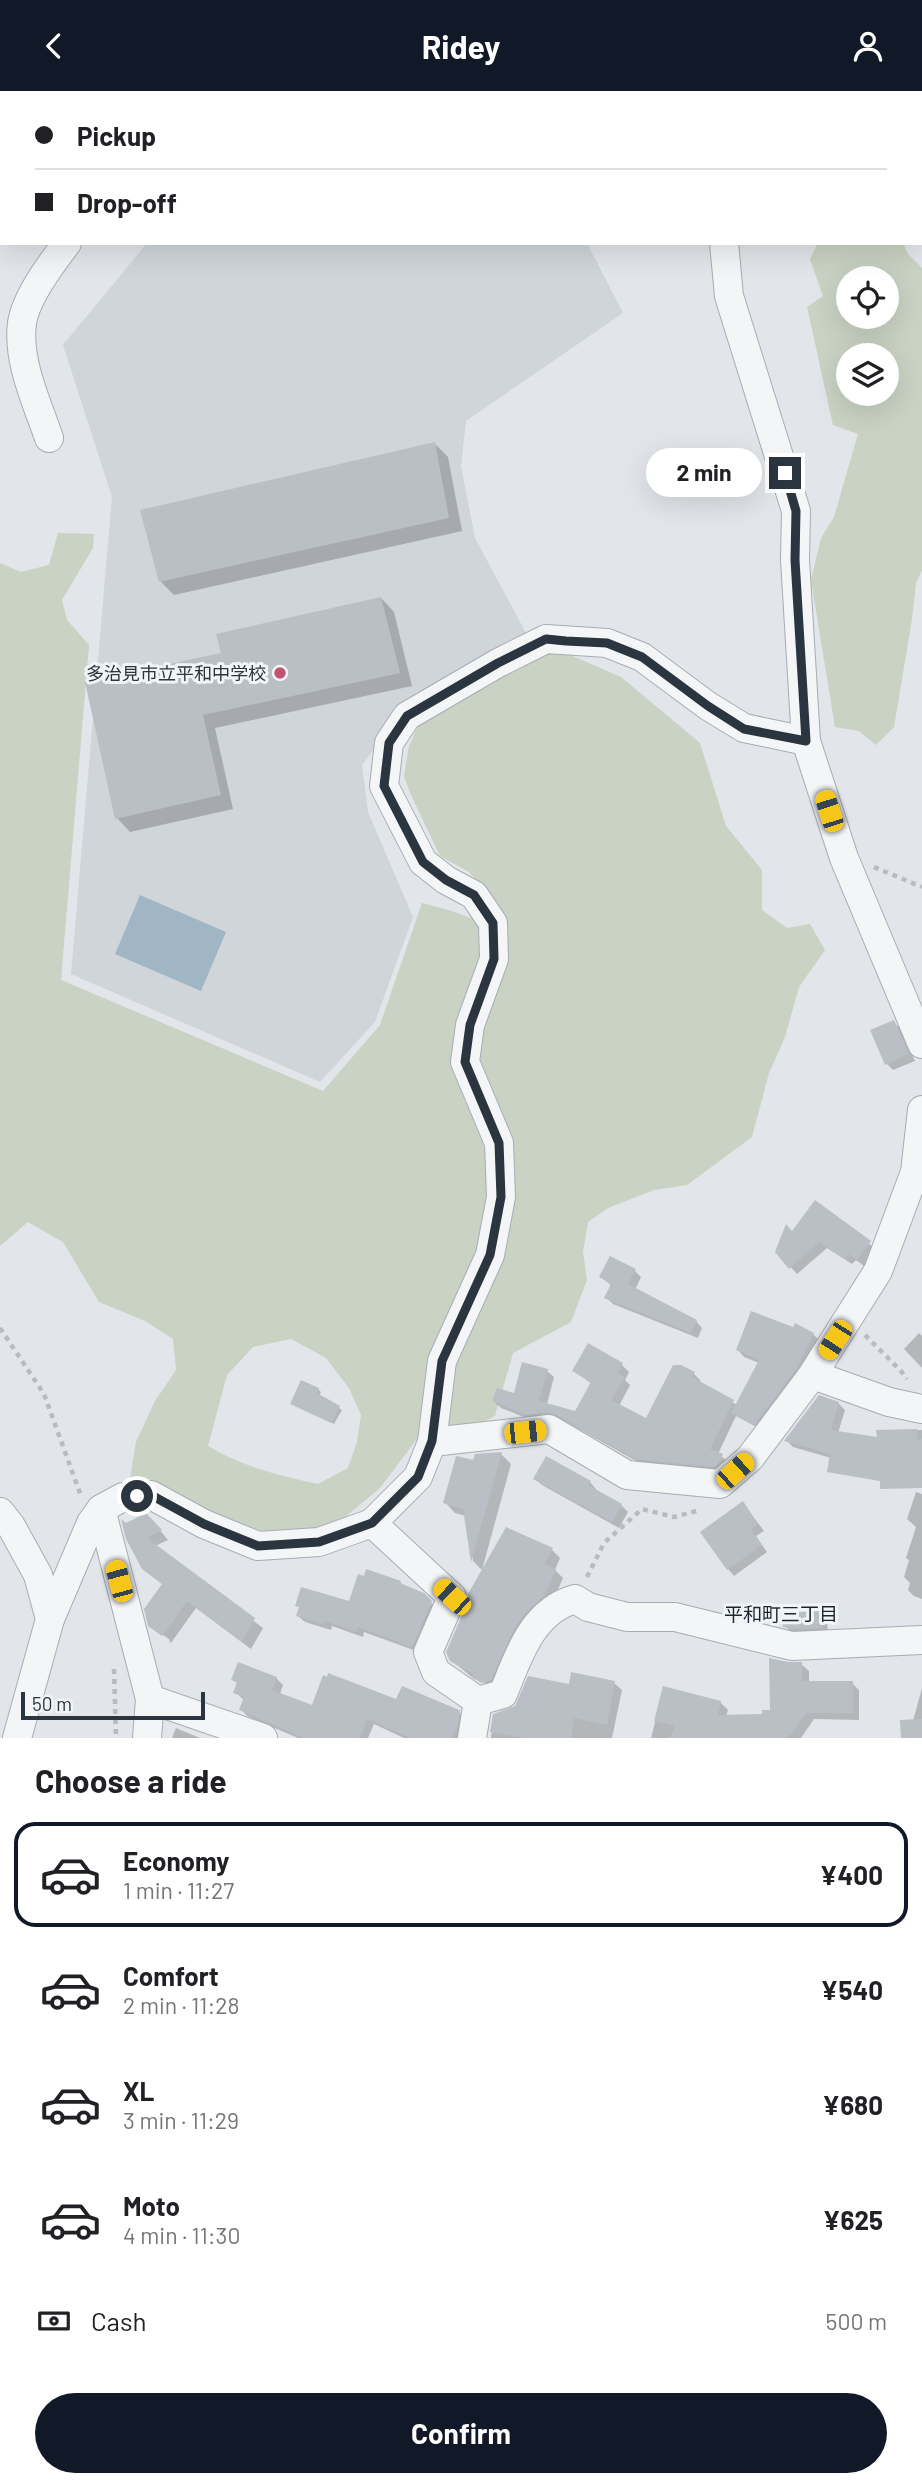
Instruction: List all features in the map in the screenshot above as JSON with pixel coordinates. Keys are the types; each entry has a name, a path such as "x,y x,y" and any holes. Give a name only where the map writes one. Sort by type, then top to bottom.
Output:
{"street":[{"path":"49,438 24,361 22,322 40,279 66,245"},
{"path":"724,245 729,296 796,511 795,560 806,741 844,858 922,1044"},
{"path":"17,1738 50,1619 91,1523 101,1509 123,1497 151,1495 204,1524 258,1546 319,1542 372,1523 418,1477 432,1441 442,1361 490,1255 501,1197 499,1143 465,1062 470,1025 494,959 493,923 474,895 446,880 423,862 384,786 389,743 407,716 498,663 546,639 607,643 642,657 744,729 806,741"},
{"path":"432,1441 549,1429 627,1475 720,1484 750,1458 811,1377 878,1271 915,1172 922,1110"},
{"path":"811,1377 819,1377 888,1402 922,1409"},
{"path":"101,1509 150,1699 147,1738"},
{"path":"0,1512 11,1526 38,1575 50,1619"},
{"path":"372,1523 452,1597 428,1652 436,1672 478,1701"},
{"path":"478,1701 503,1694 535,1626 560,1604 575,1599 587,1607 627,1617 675,1617 792,1646 922,1640"},
{"path":"150,1699 263,1738"},
{"path":"472,1738 478,1701"}],"path":[{"path":"844,858 856,860 922,887"},
{"path":"848,1321 901,1371 908,1382"},
{"path":"575,1599 604,1543 642,1509 674,1517 705,1509"}],"shaded area":[{"name":"多治見市立平和中学校","path":"145,245 588,245 623,313 466,421 461,466 475,538 527,635 402,712 362,765 368,812 413,917 375,1022 320,1082 71,974 112,497 63,345"}],"green space":[{"path":"817,245 904,245 908,254 922,268 922,570 916,583 894,727 876,745 859,731 835,727 811,580 821,538 834,517 858,434 833,425 807,307 823,296 810,259"},
{"path":"58,533 94,534 93,548 62,600 67,620 89,645 61,980 323,1091 380,1025 422,903 470,918 499,904 469,872 440,856 411,795 404,776 409,746 419,724 540,653 568,654 621,677 700,743 726,826 762,870 762,910 787,928 810,924 825,950 799,987 785,1037 769,1073 752,1137 687,1185 654,1190 608,1208 588,1222 583,1252 587,1280 571,1322 513,1353 495,1416 469,1429 426,1427 380,1488 338,1523 292,1536 213,1521 168,1488 130,1478 136,1442 155,1401 176,1370 173,1339 145,1321 99,1302 63,1242 28,1222 0,1246 0,563 21,572 49,565","holes":["291,1339 326,1358 349,1388 361,1415 357,1442 348,1468 318,1484 262,1470 234,1460 208,1446 227,1375 253,1347"]}],"water":[{"path":"140,895 226,932 201,991 115,954"}],"building":[{"path":"435,442 449,518 159,582 140,510"},
{"path":"381,597 400,673 203,715 221,795 115,819 85,682 221,653 216,634"},
{"path":"894,1020 909,1054 885,1065 870,1030"},
{"path":"815,1200 871,1241 857,1260 848,1254 845,1259 819,1242 789,1269 775,1252 786,1224 792,1231"},
{"path":"610,1256 636,1269 628,1284 697,1320 691,1333 604,1298 611,1284 599,1277"},
{"path":"751,1311 793,1327 795,1323 814,1333 797,1368 754,1425 731,1413 759,1360 736,1350"},
{"path":"588,1343 623,1363 618,1373 625,1377 611,1400 646,1418 673,1365 681,1365 695,1372 692,1377 734,1400 710,1449 723,1454 719,1463 715,1467 635,1459 557,1415 547,1412 526,1415 492,1401 497,1388 514,1393 522,1362 548,1369 539,1401 575,1411 591,1382 572,1371"},
{"path":"301,1380 319,1388 317,1393 340,1406 331,1423 290,1404"},
{"path":"819,1395 839,1402 831,1430 877,1437 876,1430 917,1429 917,1440 922,1439 922,1488 880,1489 880,1481 827,1472 830,1454 784,1441"},
{"path":"502,1452 471,1562 463,1509 443,1503 456,1456 473,1460 475,1454"},
{"path":"546,1456 591,1481 588,1485 622,1504 612,1522 533,1479"},
{"path":"743,1501 758,1524 751,1529 762,1545 727,1570 700,1532"},
{"path":"146,1513 162,1530 147,1538 255,1618 242,1642 187,1601 162,1636 148,1626 144,1609 162,1584 142,1569 126,1539 121,1519 126,1523"},
{"path":"506,1527 553,1548 545,1564 556,1569 544,1596 525,1613 514,1629 491,1680 481,1683 473,1674 450,1661 446,1652 467,1604 468,1594"},
{"path":"366,1569 401,1581 400,1583 424,1593 432,1601 412,1647 358,1627 356,1632 326,1621 324,1624 296,1616 299,1607 295,1606 301,1587 349,1601 358,1574 364,1576"},
{"path":"821,1611 822,1628 783,1627 782,1613"},
{"path":"769,1658 802,1662 802,1681 853,1681 853,1713 806,1713 785,1738 670,1738 675,1726 654,1721 663,1686 721,1701 718,1715 762,1714 762,1710 770,1710"},
{"path":"238,1662 277,1677 272,1690 312,1705 323,1675 327,1677 328,1673 396,1699 402,1686 460,1709 457,1727 452,1738 410,1738 367,1719 360,1738 304,1738 239,1710 244,1697 233,1693 237,1682 231,1680"},
{"path":"571,1672 615,1681 607,1725 574,1718 571,1738 526,1738 490,1732 493,1714 515,1706 528,1676 569,1684"},
{"path":"922,1719 922,1738 901,1738 900,1720"}],"place":[{"name":"多治見市立平和中学校","path":"280,673"}],"district":[{"name":"平和町三丁目","path":"781,1613"}],"route":[{"path":"137,1496 151,1495 204,1524 258,1546 319,1542 372,1523 418,1477 432,1441 442,1361 490,1255 501,1197 499,1143 465,1062 470,1025 494,959 493,923 474,895 446,880 423,862 384,786 389,743 407,716 498,663 546,639 607,643 642,657 744,729 806,741 795,560 796,511 785,473"}]}
